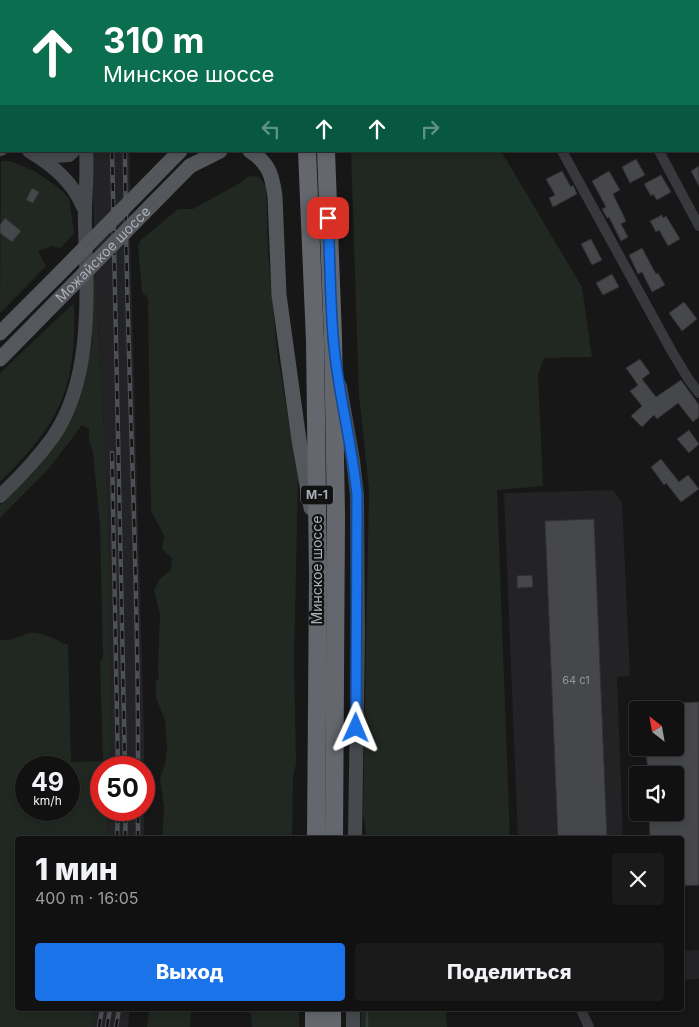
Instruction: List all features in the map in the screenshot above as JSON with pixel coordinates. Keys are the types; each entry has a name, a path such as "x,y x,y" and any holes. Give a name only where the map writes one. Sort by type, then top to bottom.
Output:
{"highway":[{"name":"Минское шоссе","path":"307,152 315,340 318,576 316,836"},
{"name":"Минское шоссе","path":"326,152 333,337 336,516 334,836"},
{"path":"314,1011 314,1027"},
{"path":"332,1011 332,1027"}],"main road":[{"path":"34,154 69,155 72,152"},
{"path":"0,496 29,468 54,435 71,402 80,373 84,337 86,275 84,210 88,169 86,152"},
{"name":"Можайское шоссе","path":"0,333 179,152"},
{"name":"Можайское шоссе","path":"0,359 204,152"},
{"path":"190,166 218,152"},
{"path":"252,152 261,158 268,167 273,182 279,295 299,440 308,484 318,576"},
{"path":"34,154 71,184 78,194 84,210"},
{"path":"333,337 354,460 357,495 358,635 354,836"},
{"path":"353,1011 353,1027"}],"street":[{"path":"563,152 671,350 699,393"},
{"path":"661,152 699,226"},
{"path":"582,1012 589,1027"}],"shaded area":[{"path":"92,152 130,152 130,235 144,756 110,756 108,504 95,268"},
{"path":"351,152 502,152 582,287 592,357 544,358 538,375 543,486 497,490 510,836 367,836 363,814 369,489 359,395"},
{"path":"1,161 10,161 34,171 55,185 69,198 74,233 61,248 52,246 38,251 46,266 0,313"},
{"path":"249,176 259,177 266,186 268,254 277,350 298,479 294,659 296,764 293,777 292,836 162,836 164,809 160,778 165,765 167,749 165,720 156,698 156,680 159,680 160,615 154,590 160,579 171,570 172,558 162,549 164,535 151,511 148,298 142,292 138,246 141,240 178,209 193,209"},
{"path":"95,268 108,504 110,756 103,756 100,661 103,660 100,525 89,429 82,425 50,467 0,518 0,505 33,473 55,443 85,376 92,340 91,276"},
{"path":"74,303 71,364 68,382 62,399 44,432 30,450 0,481 0,373"},
{"path":"613,490 622,502 630,676 617,677 623,836 518,836 504,493"},
{"path":"35,633 68,645 71,756 15,756 15,821 80,821 80,762 90,761 90,821 108,821 107,836 15,836 15,1011 94,1011 92,1027 0,1027 0,640"},
{"path":"108,821 144,821 144,836 107,836"},
{"path":"699,950 699,979 684,980 684,951"},
{"path":"94,1011 130,1011 128,1027 92,1027"},
{"path":"149,1011 200,1011 191,1013 190,1027 147,1027"},
{"path":"238,1011 299,1011 299,1027 252,1027 251,1013"},
{"path":"361,1011 446,1011 447,1027 361,1027"}],"building":[{"path":"636,159 645,175 630,183 622,167"},
{"path":"699,166 699,186 691,171"},
{"path":"562,171 571,187 573,185 577,194 553,207 549,198 555,195 546,179"},
{"path":"609,171 620,190 613,194 626,221 621,224 628,237 621,241 609,217 607,218 602,209 606,207 592,181"},
{"path":"661,175 671,192 657,200 653,194 651,196 644,184"},
{"path":"32,188 39,192 33,203 26,200"},
{"path":"662,215 663,218 666,216 680,239 668,246 659,230 656,232 650,221"},
{"path":"5,218 21,231 12,242 0,233 0,225"},
{"path":"591,239 602,260 592,265 581,244"},
{"path":"642,248 656,274 658,273 665,285 652,292 642,272 638,274 629,255"},
{"path":"612,274 619,287 603,295 596,283"},
{"path":"684,302 697,319 682,331 669,313"},
{"path":"640,359 650,373 642,379 656,397 681,380 699,405 699,417 693,422 678,403 657,419 654,415 642,427 631,416 642,406 630,391 638,385 626,368"},
{"path":"689,430 699,444 689,453 677,439"},
{"path":"661,459 679,482 688,475 699,489 681,502 666,483 664,485 651,467"},
{"path":"594,519 607,836 558,836 545,521"},
{"path":"532,575 533,587 517,588 517,576"},
{"path":"699,702 699,885 684,886 684,836 650,836 649,821 684,821 684,766 647,766 647,756 684,756 684,703"}],"waterway":[{"path":"367,1011 367,1027"}],"railway":[{"path":"112,152 125,756"},
{"path":"125,152 137,614 138,756"},
{"path":"112,453 118,756"},
{"path":"117,836 118,821"},
{"path":"125,836 126,821"},
{"path":"138,821 138,836"},
{"path":"99,1027 102,1011"},
{"path":"107,1027 110,1011"},
{"path":"116,1027 119,1011"}],"route":[{"path":"328,218 333,337 354,460 357,495 358,635 356,728"}]}
